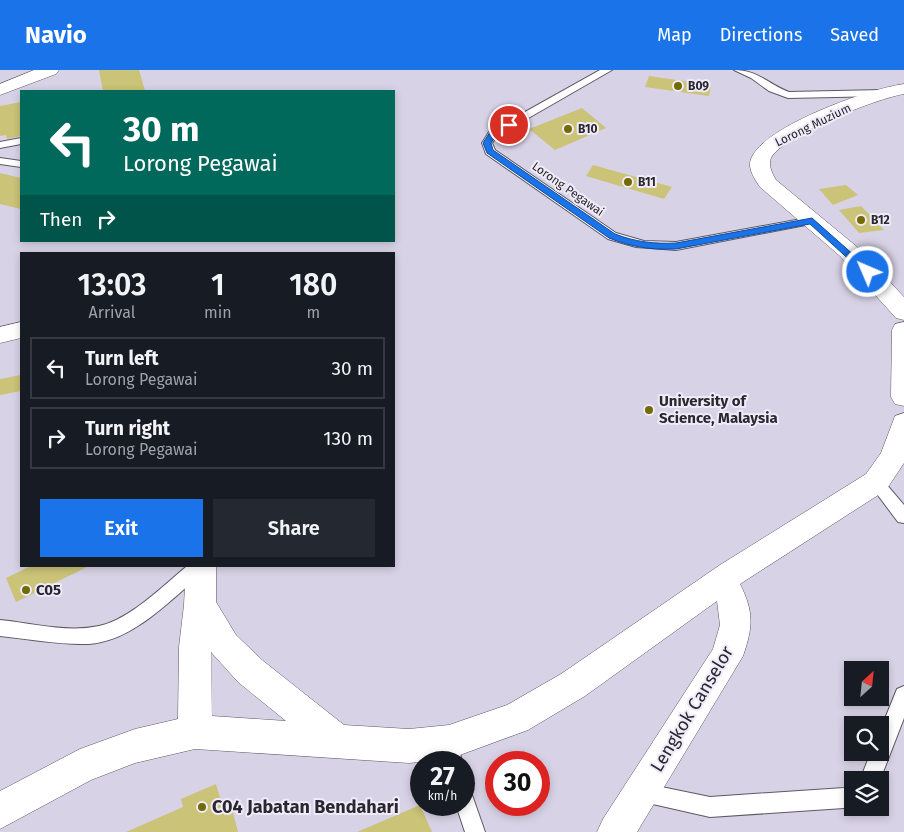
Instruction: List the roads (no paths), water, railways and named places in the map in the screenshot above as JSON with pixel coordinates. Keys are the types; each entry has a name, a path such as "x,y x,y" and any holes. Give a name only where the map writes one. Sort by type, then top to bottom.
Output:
{"street":[{"path":"0,90 50,70"},
{"name":"Lorong Muzium","path":"904,89 883,93 789,134 766,150 760,159 761,171 767,183 848,251 904,312"},
{"path":"0,335 20,330"},
{"path":"904,330 904,397"},
{"path":"453,751 524,714 573,685 723,580 890,481 894,456 904,423"},
{"path":"196,732 195,647 200,605 200,567"},
{"name":"Lengkok Canselor","path":"616,832 727,656 736,633 737,612 723,580"},
{"path":"200,605 225,645 250,671 337,741"},
{"path":"0,811 80,767 135,746 196,732 409,746 444,751"}],"lane":[{"name":"Lorong Pegawai","path":"607,70 493,134 487,143 490,152 612,236 632,244 657,247 676,246 812,221"},
{"path":"739,70 754,76 772,89 788,95 883,93"},
{"path":"0,145 20,141"},
{"path":"0,161 20,164"},
{"path":"890,481 904,517"},
{"path":"0,628 77,635 100,634 128,622 199,567"},
{"path":"874,771 904,695"},
{"path":"642,793 710,806 844,798"},
{"path":"470,816 475,832"}],"place":[{"name":"B09","path":"678,86"},
{"name":"B10","path":"568,129"},
{"name":"B11","path":"628,182"},
{"name":"B12","path":"861,220"},
{"name":"University of Science, Malaysia","path":"649,410"},
{"name":"C05","path":"26,590"},
{"name":"C04 Jabatan Bendahari","path":"202,807"}]}
